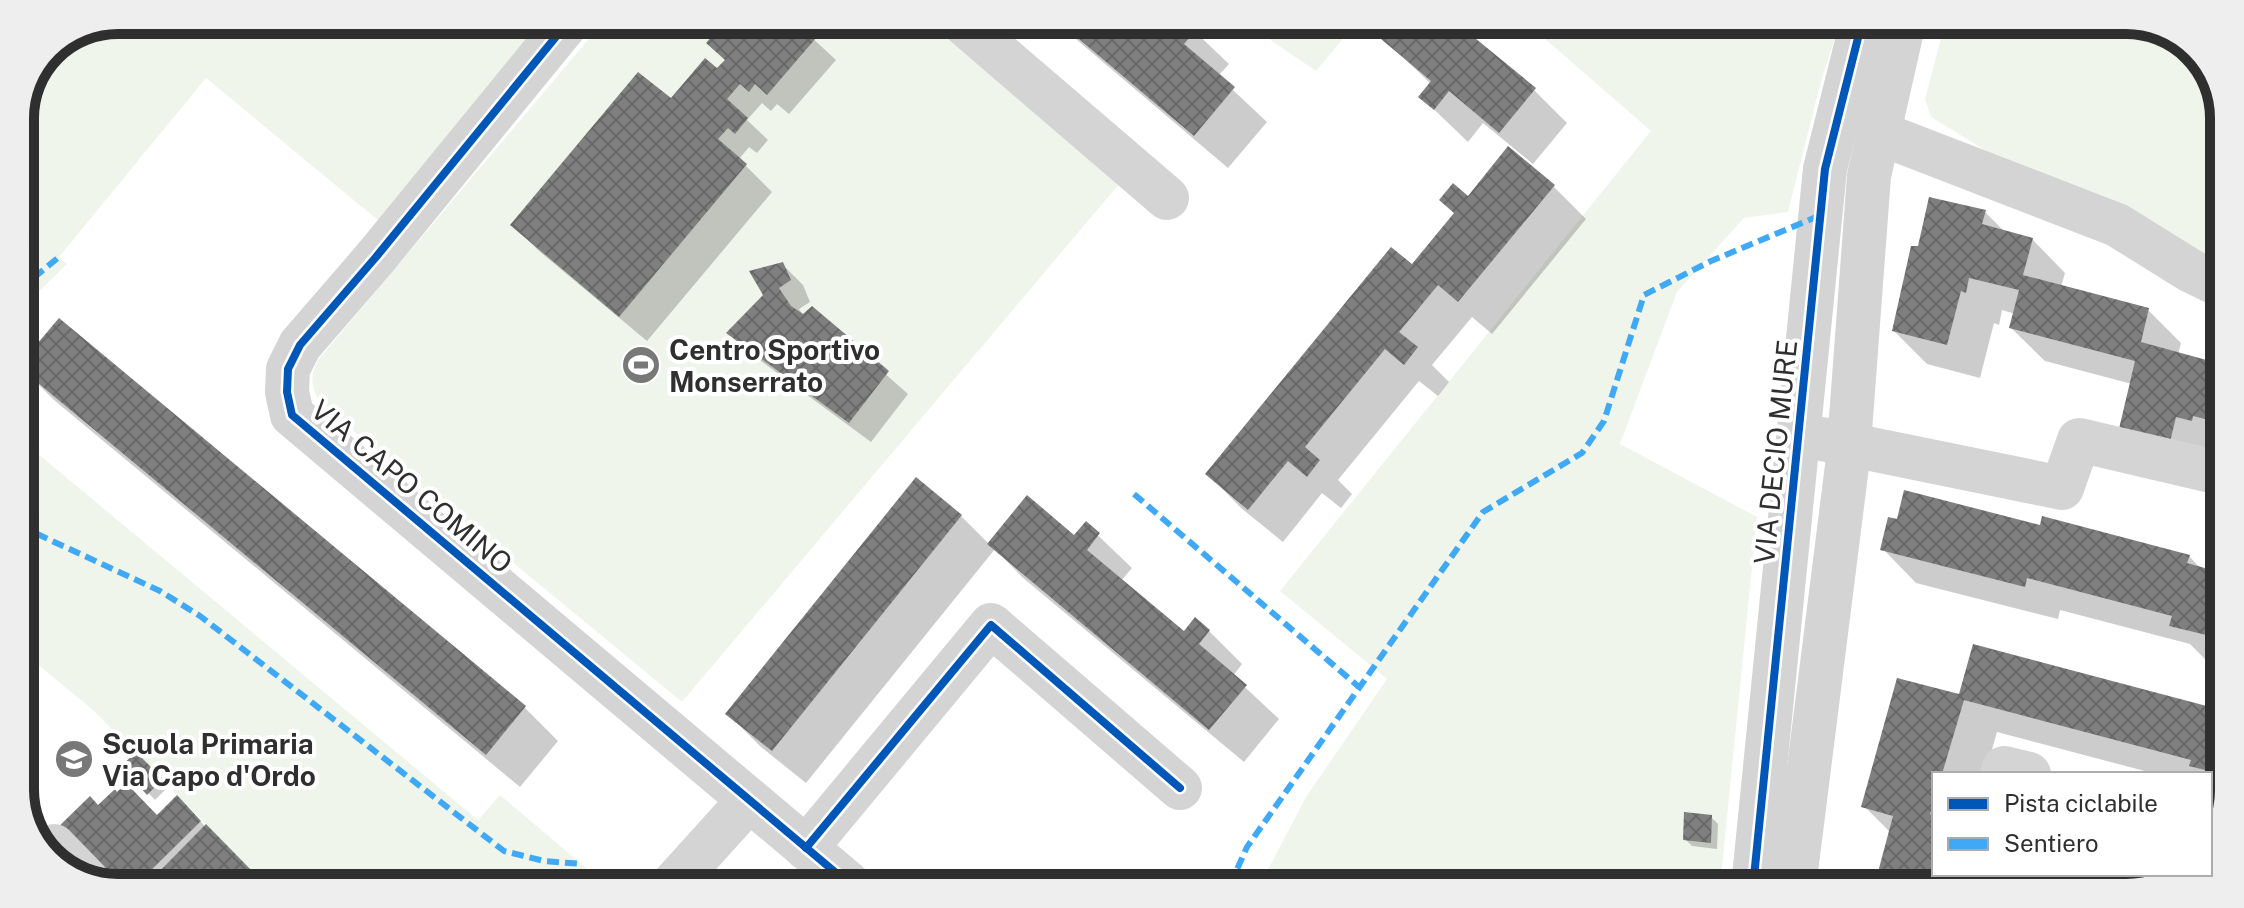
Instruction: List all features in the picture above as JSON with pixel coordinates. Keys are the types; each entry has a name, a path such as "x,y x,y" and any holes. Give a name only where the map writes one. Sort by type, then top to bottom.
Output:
{"street":[{"name":"VIA CAPO COMINO","path":"558,34 300,345 288,369 287,392 292,415 837,874"},
{"path":"976,34 1167,198"},
{"name":"VIA DECIO MURE","path":"1754,874 1825,169 1859,34"},
{"path":"1796,874 1848,446 1869,176 1901,34"},
{"path":"1879,133 2117,225 2210,280"},
{"path":"1799,433 1848,446 2062,488 2079,440 2210,471"},
{"path":"806,848 991,625 1180,788"},
{"path":"2003,772 2004,768 2021,772"},
{"path":"681,874 749,800"}],"green space":[{"path":"118,34 535,34 379,221 206,78 59,257 67,264 34,296 36,102 48,71 71,48 86,40"},
{"name":"Centro Sportivo Monserrato","path":"593,34 941,34 1119,184 682,702 323,406 313,383 318,360"},
{"path":"1262,34 1347,34 1316,71"},
{"path":"1539,34 1836,34 1821,81 1788,212 1744,218 1677,292 1620,444 1757,517 1721,874 1266,874 1306,797 1387,679 1280,591 1651,131"},
{"path":"1942,34 2126,34 2168,45 2196,71 2206,91 2210,113 2210,289 1931,117 1925,99"},
{"path":"34,451 478,820 500,795 593,874 255,874 93,710 34,662"}],"building":[{"path":"714,34 812,34 816,38 767,95 755,84 749,92 740,84 727,99 748,118 735,134 728,128 718,139 747,164 619,317 510,225 638,72 671,98 705,58 717,68 725,60 706,43"},
{"path":"1073,34 1193,34 1184,44 1235,87 1194,136"},
{"path":"1385,34 1470,34 1536,88 1499,133 1449,91 1434,110 1418,97 1431,81 1381,39"},
{"path":"1508,146 1555,185 1458,302 1438,285 1399,332 1418,347 1404,365 1385,349 1305,447 1320,460 1307,477 1288,461 1248,510 1205,474 1391,247 1412,264 1454,213 1439,200 1453,183 1468,196"},
{"path":"1929,197 1986,210 1982,224 2033,238 2023,275 2149,308 2141,342 2210,361 2210,420 2193,416 2192,421 2176,417 2169,446 2118,433 2135,361 2009,328 2019,290 1969,278 1966,293 1961,291 1947,345 1892,331 1911,246 1918,246"},
{"path":"783,262 791,280 779,288 791,306 803,314 812,306 889,371 849,423 726,333 763,295 749,271"},
{"path":"59,318 526,706 486,755 34,380 34,347"},
{"path":"916,477 962,515 772,751 725,714"},
{"path":"1904,490 2040,525 2042,516 2190,555 2187,563 2210,569 2210,636 2169,626 2172,616 2027,578 2025,587 1880,550 1888,517 1897,519"},
{"path":"1027,495 1074,535 1086,521 1100,533 1087,550 1184,631 1195,617 1210,630 1199,644 1247,685 1209,730 987,544"},
{"path":"1973,644 2210,707 2210,771 2189,766 2191,760 1964,700 1943,772 1932,772 1932,874 1877,874 1893,816 1861,807 1897,678 1959,694"},
{"path":"136,752 163,779 147,795 121,766"},
{"path":"126,783 157,815 177,795 201,821 147,874 109,873 70,833 50,835 90,796 98,805 115,789 117,792"},
{"path":"1684,812 1712,815 1711,843 1683,840"},
{"path":"206,824 255,874 157,874"}],"marked path":[{"path":"1235,874 1247,847 1483,512 1582,453 1604,421 1644,295 1711,261 1821,215"},
{"path":"34,278 59,257"},
{"path":"1134,494 1359,687"},
{"path":"34,532 160,591 200,616 504,851 544,861 582,864"}],"cycle path":[{"path":"558,34 300,345 288,369 287,392 292,415 837,874"},
{"path":"1754,874 1825,169 1859,34"},
{"path":"806,848 991,625 1180,788"}],"place":[{"name":"Centro Sportivo Monserrato","path":"641,365"},
{"name":"Scuola Primaria Via Capo d'Ordo","path":"74,759"}]}
